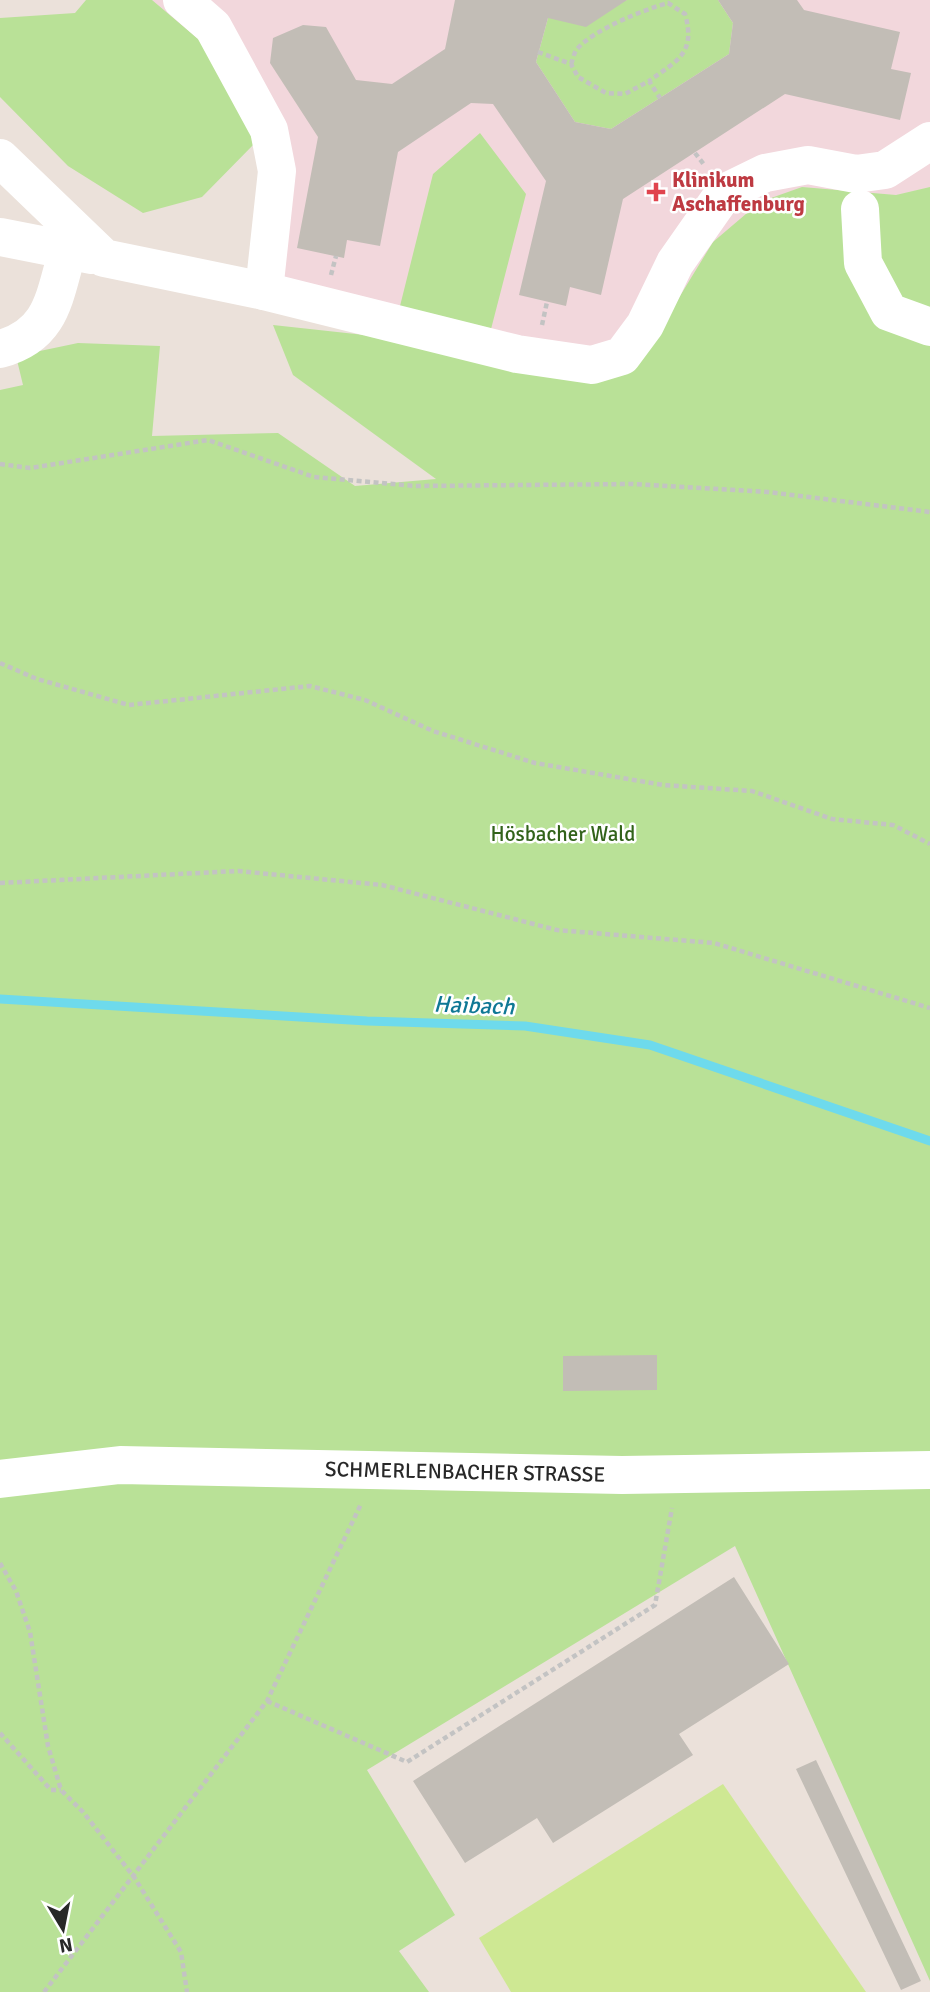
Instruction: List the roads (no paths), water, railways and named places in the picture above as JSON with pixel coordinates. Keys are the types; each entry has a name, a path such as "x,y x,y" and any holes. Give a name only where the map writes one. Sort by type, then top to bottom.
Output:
{"street":[{"path":"182,0 213,27 269,130 277,171 264,291"},
{"path":"867,184 930,141"},
{"path":"0,158 86,254"},
{"path":"0,237 264,291 517,354 592,365 622,356 645,325 675,263 724,193 765,173 808,165 867,184"},
{"path":"867,184 863,263 889,312 930,327"},
{"path":"0,349 22,343 48,317 86,254"},
{"name":"SCHMERLENBACHER STRASSE","path":"0,1479 120,1465 678,1474 930,1470"}],"waterway":[{"name":"Haibach","path":"0,999 367,1021 525,1026 650,1045 930,1141"}],"place":[{"name":"Klinikum Aschaffenburg","path":"656,192"}],"park label":[{"name":"Hösbacher Wald","path":"563,834"}]}
